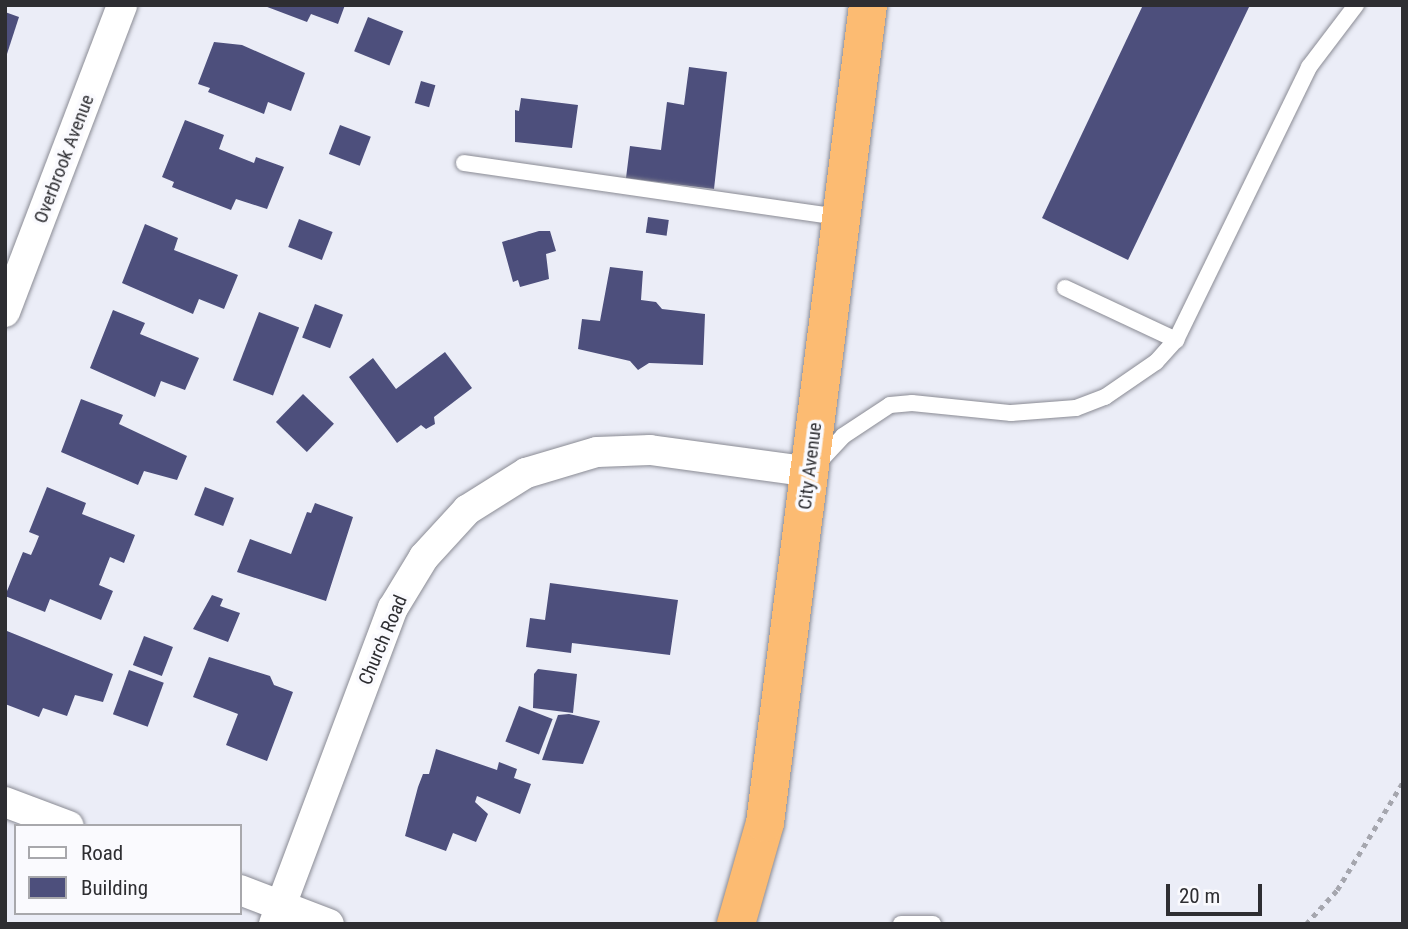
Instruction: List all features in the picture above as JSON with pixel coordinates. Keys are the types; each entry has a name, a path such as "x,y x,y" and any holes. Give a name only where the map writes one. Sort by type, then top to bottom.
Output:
{"highway":[{"name":"City Avenue","path":"736,924 765,822 868,5"}],"street":[{"name":"Overbrook Avenue","path":"5,312 122,5"},
{"name":"Church Road","path":"277,915 393,608 424,557 467,510 526,472 597,452 650,450 810,472"},
{"path":"5,802 64,824"},
{"path":"242,891 277,915 329,924"}],"lane":[{"path":"810,472 843,436 890,405 912,402 1011,413 1076,408 1133,381 1176,340 1309,68 1356,5"},
{"path":"464,163 841,217"},
{"path":"1065,288 1176,340"},
{"path":"901,924 933,924"}],"path":[{"path":"1306,924 1337,890 1403,782"}],"building":[{"path":"262,5 345,5 338,24 311,14 307,22"},
{"path":"1143,5 1250,5 1128,260 1042,218"},
{"path":"5,12 19,17 6,57 5,57"},
{"path":"368,17 403,31 389,66 354,51"},
{"path":"214,42 242,45 305,73 291,111 268,102 264,114 208,92 210,88 198,84"},
{"path":"689,67 727,72 714,189 626,178 630,146 661,150 667,102 684,105"},
{"path":"421,81 435,85 429,107 415,103"},
{"path":"521,98 578,105 572,148 515,142 515,110 519,111"},
{"path":"185,120 224,135 219,149 254,163 256,157 284,167 267,209 236,199 231,210 172,187 174,182 162,177"},
{"path":"340,125 371,137 360,166 329,154"},
{"path":"648,217 669,220 667,236 646,233"},
{"path":"299,219 333,232 322,260 288,247"},
{"path":"145,224 178,238 174,250 238,275 224,309 199,299 193,314 122,283"},
{"path":"539,231 550,231 556,251 546,254 549,279 520,287 518,280 513,282 502,242"},
{"path":"610,267 643,271 641,300 656,302 662,309 705,314 703,365 649,363 638,370 630,361 578,349 582,319 600,321"},
{"path":"315,304 343,315 330,348 302,338"},
{"path":"113,310 145,323 140,334 199,358 185,390 161,381 155,397 90,368"},
{"path":"259,312 299,327 273,396 233,380"},
{"path":"445,352 472,388 434,417 435,424 426,429 421,425 397,443 349,377 373,358 396,389"},
{"path":"303,394 334,424 307,452 276,422"},
{"path":"81,399 123,415 119,424 187,456 177,480 144,471 138,485 61,452"},
{"path":"47,487 86,503 82,514 135,535 124,563 110,557 99,585 113,591 101,620 50,599 45,612 5,596 23,552 31,555 39,536 29,532"},
{"path":"205,487 234,498 223,526 194,515"},
{"path":"315,503 353,517 326,601 237,572 250,539 291,554 307,512 311,513"},
{"path":"550,583 678,600 670,655 572,643 571,653 526,647 530,618 545,620"},
{"path":"212,595 223,599 220,606 240,613 228,642 193,629"},
{"path":"7,631 113,674 103,702 75,695 67,716 43,708 39,717 5,704"},
{"path":"144,636 173,647 162,676 133,665"},
{"path":"209,657 270,676 274,685 293,692 267,761 226,745 238,714 193,697"},
{"path":"538,669 577,674 573,713 533,708 534,674"},
{"path":"129,670 164,683 148,727 113,714"},
{"path":"519,706 553,719 539,754 505,741"},
{"path":"569,714 600,721 583,764 542,760 558,715"},
{"path":"436,749 497,770 499,762 517,769 514,778 531,784 520,814 477,796 475,802 488,814 476,842 453,833 446,851 405,836 418,787 423,774 429,774"}]}
